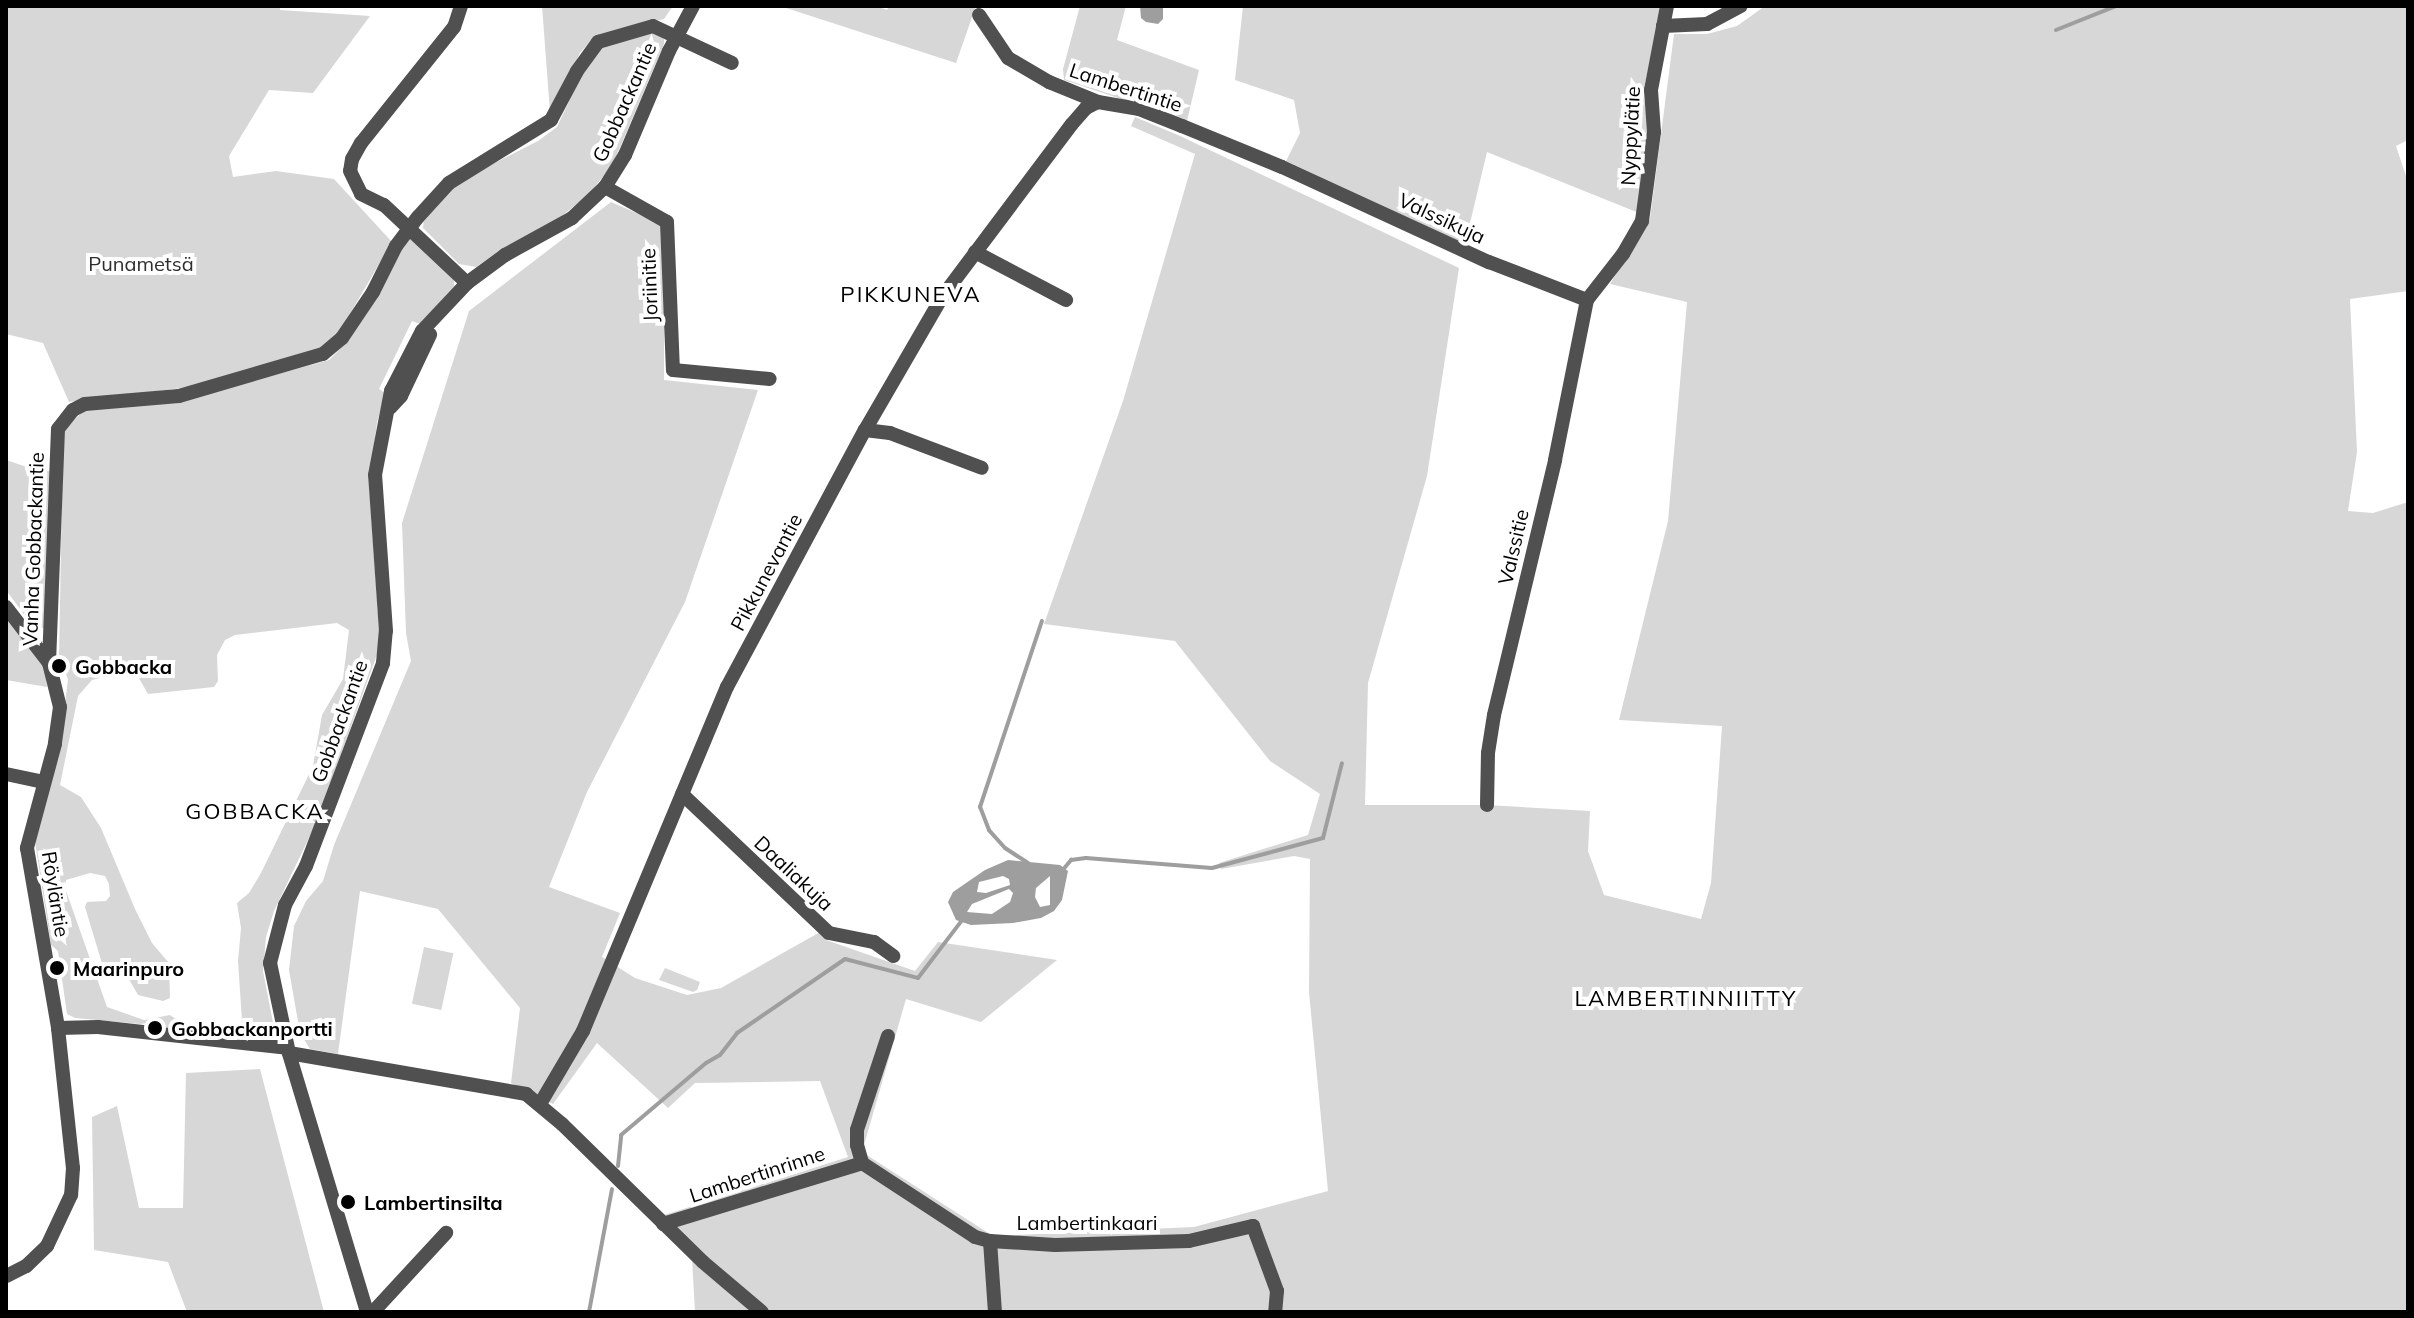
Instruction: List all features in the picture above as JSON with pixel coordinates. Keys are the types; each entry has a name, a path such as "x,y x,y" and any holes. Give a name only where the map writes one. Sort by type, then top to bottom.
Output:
{"street":[{"path":"461,6 454,27 352,159 350,171 361,194 384,205 467,283"},
{"name":"Gobbackantie","path":"370,1312 288,1050 271,976 273,941 285,905 306,866 364,720 385,648 375,475 391,391 422,331 467,283 505,255 572,218 605,187 625,155 675,37 693,6"},
{"name":"Nyppylätie","path":"1587,300 1623,254 1642,221 1654,132 1651,90 1667,6"},
{"path":"1663,26 1707,24 1741,6"},
{"name":"Lambertintie","path":"979,15 1008,58 1049,82 1098,102 1139,109 1282,167"},
{"name":"Vanha Gobbackantie","path":"49,663 55,462 58,429 63,419 85,404 179,396 323,354 342,338 410,227 449,183 551,120 577,71 598,42 647,26 661,28 675,37"},
{"path":"675,37 732,63"},
{"name":"Pikkunevantie","path":"540,1104 583,1031 727,687 865,430 942,297 1072,124 1086,108 1098,102"},
{"name":"Valssikuja","path":"1282,167 1489,262 1587,300"},
{"name":"Joriinitie","path":"605,187 667,222 673,370 721,372 770,379"},
{"path":"975,252 1066,300"},
{"name":"Valssitie","path":"1487,805 1488,753 1494,715 1555,460 1587,300"},
{"path":"865,430 890,433 982,468"},
{"name":"Röyläntie","path":"6,607 49,663 60,707 55,744 27,848 58,1028 72,1134 71,1195 47,1246 26,1266 6,1276"},
{"path":"6,774 43,782"},
{"name":"Daaliakuja","path":"682,794 829,933 874,942 893,956"},
{"path":"58,1028 108,1027 288,1050 526,1094 663,1224 762,1312"},
{"path":"888,1036 857,1130 862,1163 975,1237 990,1241"},
{"name":"Lambertinrinne","path":"663,1224 862,1163"},
{"name":"Lambertinkaari","path":"995,1312 990,1241 1055,1245 1174,1242 1253,1226 1277,1291 1275,1312"},
{"path":"370,1312 446,1233"}],"green space":[{"name":"Punametsä","path":"6,6 280,6 280,10 370,16 313,93 269,90 229,156 233,177 276,171 334,179 392,242 338,334 319,350 198,386 69,402 43,343 6,334"},
{"path":"542,6 673,6 664,19 599,35 591,40 580,53 550,112"},
{"path":"780,6 876,6 887,10 889,6 976,6 956,63"},
{"path":"1080,6 1126,6 1117,40 1199,70 1187,121 1064,80 1063,69"},
{"path":"1243,6 1662,6 1643,93 1649,126 1639,213 1487,152 1465,244 1286,161 1300,133 1294,100 1235,80"},
{"path":"1765,6 2408,6 2408,140 2396,146 2408,182 2408,291 2350,299 2357,452 2348,511 2373,513 2408,502 2408,1312 695,1312 692,1258 661,1216 848,1157 820,1081 695,1083 668,1108 597,1043 553,1104 511,1083 520,1008 438,909 360,891 338,1054 310,1049 300,1033 289,970 294,926 306,901 323,881 334,845 411,661 406,633 402,523 469,311 611,202 664,225 664,380 758,390 685,602 587,792 549,887 620,913 602,957 635,978 687,995 721,988 822,931 826,940 915,971 938,942 1057,960 981,1022 906,999 862,1152 993,1236 1194,1227 1328,1191 1309,992 1310,859 1294,856 1221,869 1219,863 1308,835 1320,794 1270,761 1175,641 1044,624 1123,401 1195,154 1131,126 1135,117 1180,136 1459,268 1427,476 1368,683 1365,805 1487,805 1590,811 1588,851 1604,895 1701,919 1711,883 1722,726 1619,720 1668,521 1687,302 1610,284 1650,219 1674,34 1707,34 1737,26"},
{"path":"654,31 664,39 664,44 613,164 590,193 562,216 503,248 476,267 459,264 423,228 424,218 451,185 538,141 557,127 590,57 600,47"},
{"path":"411,234 454,276 454,286 420,324 412,321 379,389 385,393 377,423 369,484 378,652 316,823 274,911 266,937 263,971 275,1033 268,1042 171,1029 155,1022 140,1024 75,1018 67,1014 58,951 51,945 35,842 42,806 59,757 68,679 59,659 63,436 70,422 89,408 187,399 329,360 349,340","holes":["337,623 349,630 343,679 322,715 313,766 261,873 249,893 237,903 241,928 238,961 242,1021 234,1031 183,1024 170,1015 144,1020 107,1007 65,888 66,880 90,873 105,876 109,884 110,896 106,901 87,902 85,907 104,970 125,972 138,995 163,1001 170,998 169,963 152,943 101,828 81,797 60,785 78,696 92,680 124,672 136,673 148,694 214,687 218,681 217,655 225,640 235,635"]},
{"path":"6,460 39,471 52,471 48,628 34,628 6,590"},
{"path":"6,611 45,670 47,687 6,680"},
{"path":"424,947 453,953 441,1010 412,1004"},
{"path":"665,968 700,982 697,990 693,992 659,980"},
{"path":"260,1069 324,1312 187,1312 168,1262 94,1250 92,1117 117,1106 139,1208 183,1208 186,1073"}],"shaded area":[{"path":"1140,6 1163,6 1163,19 1158,24 1146,22 1141,18"},
{"path":"1008,860 1060,865 1068,871 1062,900 1054,911 1041,918 971,925 956,920 948,902 953,892 985,870","holes":["1003,876 1009,879 1010,885 986,893 977,892 979,882","1050,876 1050,905 1040,907 1035,897 1036,888","1009,889 1013,893 1010,902 992,914 967,912 972,904"]}],"waterway":[{"path":"2056,30 2116,6"},
{"path":"1028,863 1005,848 989,830 980,807 1042,621"},
{"path":"1061,872 1071,860 1086,858 1212,868 1323,838 1342,763"},
{"path":"618,1166 621,1135 706,1063 720,1055 737,1033 845,959 918,978 963,919"},
{"path":"589,1312 612,1189"}],"place":[{"name":"Gobbacka","path":"59,666"},
{"name":"Maarinpuro","path":"57,968"},
{"name":"Gobbackanportti","path":"155,1028"},
{"name":"Lambertinsilta","path":"348,1202"}],"district":[{"name":"PIKKUNEVA","path":"911,295"},
{"name":"GOBBACKA","path":"255,812"},
{"name":"LAMBERTINNIITTY","path":"1686,999"}]}
